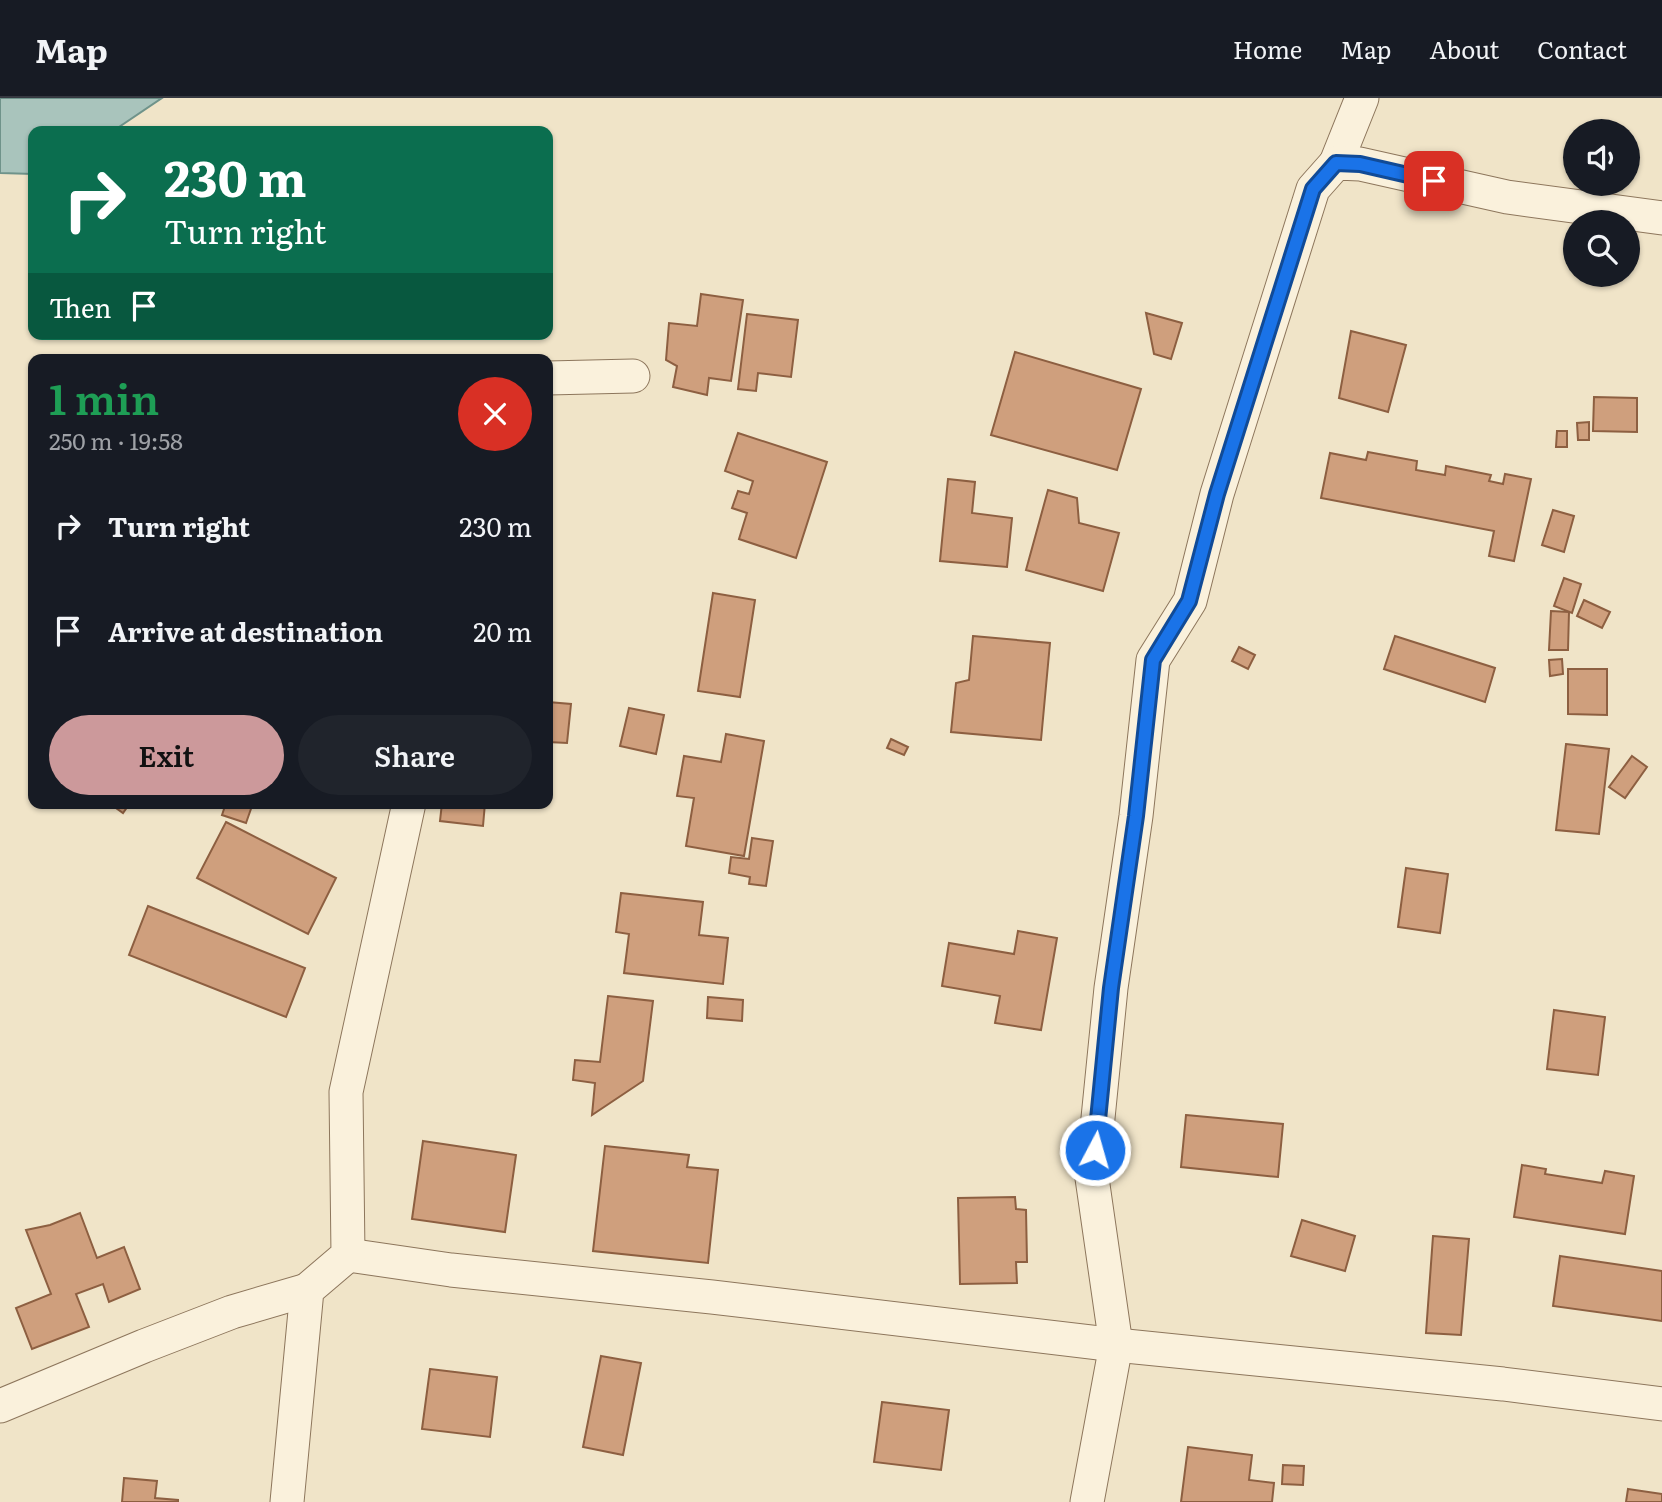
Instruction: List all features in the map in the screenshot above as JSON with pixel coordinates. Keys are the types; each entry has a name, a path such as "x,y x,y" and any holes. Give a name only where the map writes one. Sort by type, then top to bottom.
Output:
{"street":[{"path":"1087,1502 1116,1345 1092,1178 1111,988 1136,816 1153,660 1189,601 1217,494 1313,189 1336,163 1362,98"},
{"path":"1336,163 1360,164 1507,197 1662,218"},
{"path":"553,378 633,376"},
{"path":"348,1255 346,1092 408,809"},
{"path":"0,1406 220,1317 307,1290 348,1255 452,1270 712,1297 1116,1345 1503,1384 1662,1404"},
{"path":"287,1502 307,1290"}],"water":[{"path":"0,98 162,98 120,126 28,126 28,174 0,173"}],"building":[{"path":"701,294 743,300 731,381 709,378 707,395 673,387 677,366 666,360 669,323 697,326"},
{"path":"1146,313 1182,323 1171,359 1154,354"},
{"path":"747,314 798,320 791,377 758,373 756,391 738,389"},
{"path":"1351,331 1406,345 1388,412 1339,398"},
{"path":"1015,352 1141,389 1117,470 991,435"},
{"path":"1594,397 1637,398 1637,432 1593,431"},
{"path":"1589,422 1589,440 1578,440 1577,423"},
{"path":"1557,431 1567,431 1567,447 1556,447"},
{"path":"738,433 827,462 796,558 739,539 747,513 732,508 738,491 749,494 753,481 725,471"},
{"path":"1368,452 1417,461 1416,470 1445,475 1446,466 1491,475 1489,481 1503,484 1505,474 1531,479 1514,561 1489,556 1494,531 1321,498 1330,453 1366,460"},
{"path":"948,479 975,482 972,513 1012,518 1007,567 940,561"},
{"path":"1048,490 1077,498 1079,523 1119,533 1103,591 1026,570"},
{"path":"1553,510 1574,516 1564,552 1542,545"},
{"path":"1564,578 1581,584 1572,613 1554,606"},
{"path":"713,593 755,600 740,697 698,691"},
{"path":"1584,600 1610,612 1602,628 1577,616"},
{"path":"1551,611 1569,612 1568,650 1549,650"},
{"path":"973,636 1050,643 1041,740 951,732 956,683 969,680"},
{"path":"1395,636 1495,668 1485,702 1384,669"},
{"path":"1239,647 1255,655 1248,669 1232,661"},
{"path":"1562,659 1563,674 1550,676 1549,660"},
{"path":"1568,669 1607,669 1607,715 1568,714"},
{"path":"553,702 571,704 567,743 553,742"},
{"path":"629,708 664,715 656,754 620,746"},
{"path":"726,734 764,741 744,856 686,846 694,798 677,796 684,756 721,762"},
{"path":"891,739 908,747 904,755 887,748"},
{"path":"1566,744 1609,749 1599,834 1556,830"},
{"path":"1632,756 1647,767 1625,798 1609,787"},
{"path":"224,809 251,809 246,823 222,815"},
{"path":"441,809 484,809 483,826 440,821"},
{"path":"226,822 336,878 308,934 197,878"},
{"path":"752,838 773,841 766,886 749,884 750,877 729,873 731,857 749,859"},
{"path":"1406,868 1448,874 1440,933 1398,927"},
{"path":"621,893 703,902 699,935 728,938 723,984 624,973 629,934 616,932"},
{"path":"148,906 305,968 286,1017 129,955"},
{"path":"1018,931 1057,938 1041,1030 995,1023 1000,996 942,986 949,943 1014,954"},
{"path":"608,996 653,1001 643,1081 592,1115 595,1083 573,1080 575,1060 600,1062"},
{"path":"708,997 743,1000 742,1021 707,1018"},
{"path":"1554,1010 1605,1017 1598,1075 1547,1069"},
{"path":"1186,1115 1283,1124 1278,1177 1181,1167"},
{"path":"423,1141 516,1155 505,1232 412,1219"},
{"path":"605,1146 689,1155 687,1167 718,1170 708,1263 593,1251"},
{"path":"1522,1165 1546,1169 1545,1174 1602,1183 1605,1171 1634,1176 1625,1234 1514,1217"},
{"path":"1015,1197 1016,1209 1026,1210 1027,1262 1016,1262 1017,1283 960,1284 958,1198"},
{"path":"80,1213 97,1258 124,1247 140,1289 109,1302 103,1284 76,1294 89,1327 32,1349 16,1308 51,1294 26,1230 50,1225"},
{"path":"1302,1220 1355,1236 1345,1271 1291,1256"},
{"path":"1433,1236 1469,1239 1461,1335 1426,1333"},
{"path":"1560,1256 1662,1271 1662,1321 1553,1306"},
{"path":"601,1356 641,1363 623,1455 583,1447"},
{"path":"430,1369 497,1377 490,1437 422,1429"},
{"path":"882,1402 949,1410 941,1470 874,1462"},
{"path":"1188,1447 1252,1455 1249,1480 1274,1483 1272,1502 1181,1502"},
{"path":"1283,1465 1304,1466 1303,1485 1282,1484"},
{"path":"124,1478 157,1481 155,1498 178,1502 122,1502"},
{"path":"1628,1489 1662,1494 1662,1502 1626,1502"}],"route":[{"path":"1095,1150 1111,988 1136,816 1153,660 1189,601 1217,494 1313,189 1336,163 1360,164 1434,181"}]}
